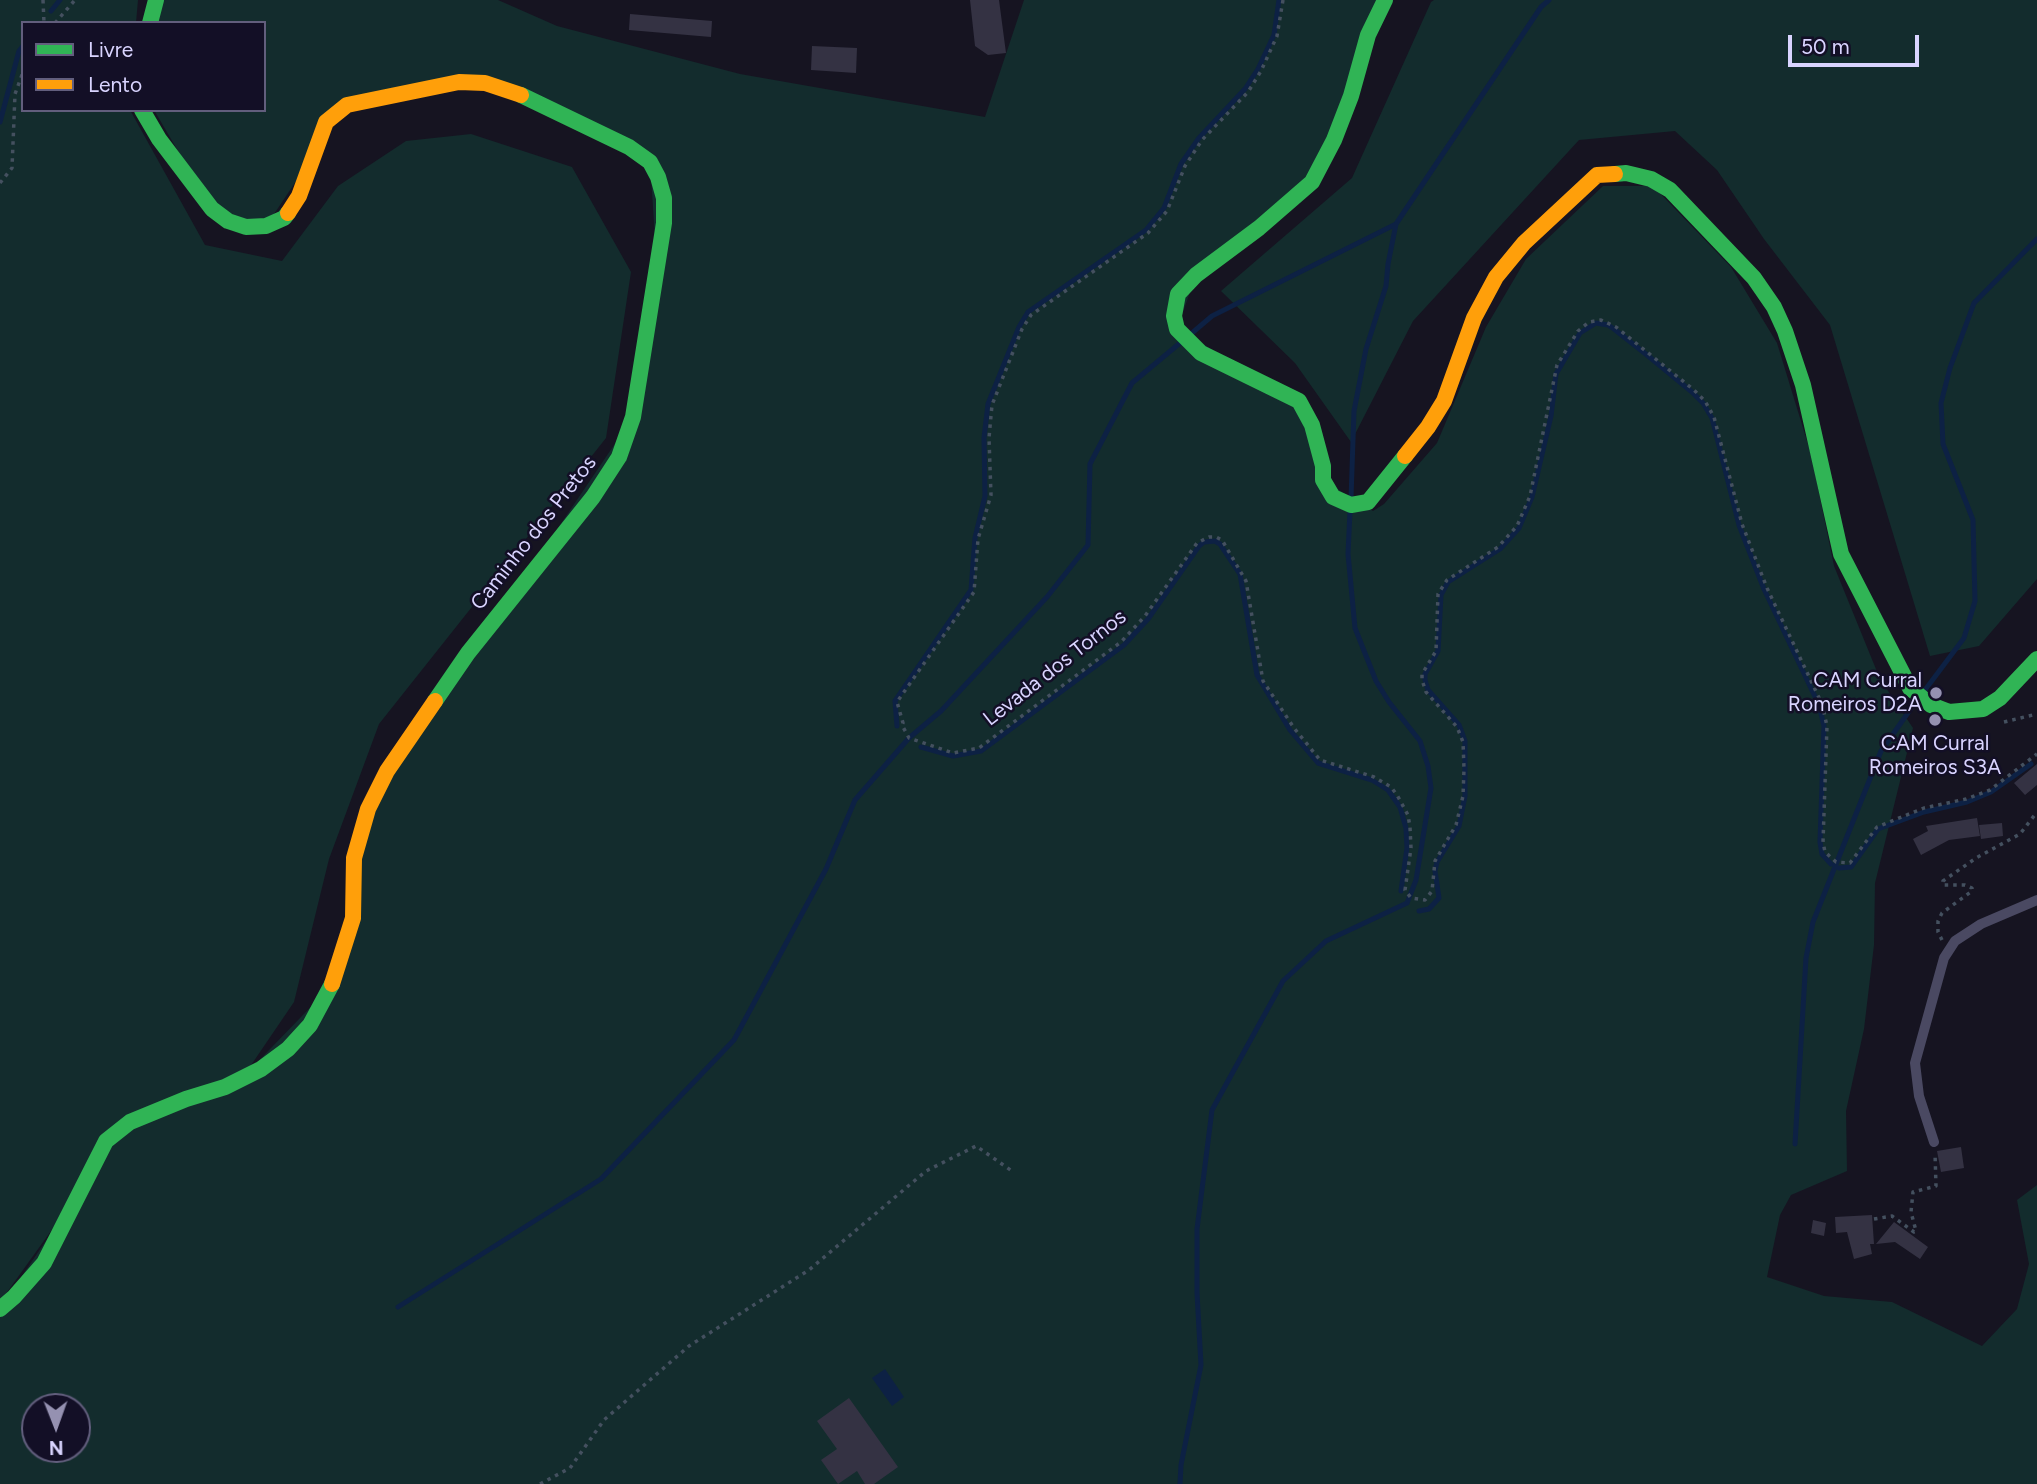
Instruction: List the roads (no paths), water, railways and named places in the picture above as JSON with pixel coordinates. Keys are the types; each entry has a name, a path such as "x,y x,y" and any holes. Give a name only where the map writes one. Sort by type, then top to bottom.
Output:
{"main road":[{"path":"151,21 156,0"},
{"path":"1385,0 1368,35 1335,140 1312,182 1259,228 1196,275 1178,294 1174,316 1177,329 1201,353 1299,401 1312,425 1323,466 1322,480 1333,497 1345,504 1357,506 1368,502 1428,428 1444,401 1474,318 1496,276 1524,243 1597,176 1626,173 1651,179 1670,190 1754,278 1774,307 1803,385 1841,554 1914,693 1931,705 1949,712 1983,709 2000,698 2037,659"},
{"name":"Caminho dos Pretos","path":"0,1309 44,1264 106,1141 131,1122 186,1099 225,1087 261,1069 288,1049 310,1024 331,986 352,918 354,858 368,809 387,771 468,653 593,497 619,457 633,417 664,223 664,198 650,162 629,147 512,91 485,83 450,84 347,106 326,122 299,196 284,218 266,226 246,227 228,221 212,209 159,139 143,112"}],"lane":[{"path":"1934,1142 1916,1083 1915,1063 1944,958 1955,941 1981,923 2037,900"}],"water":[{"path":"885,1369 904,1397 892,1406 872,1378"}],"waterway":[{"path":"51,11 60,0"},
{"name":"Levada dos Tornos","path":"897,726 895,701 971,590 975,538 985,496 984,438 988,404 1019,327 1028,312 1146,230 1164,208 1181,164 1199,138 1245,89 1258,69 1274,35 1279,0"},
{"path":"1192,333 1212,316 1396,224 1541,7 1549,0"},
{"path":"0,122 21,48"},
{"path":"1351,498 1354,411 1366,349 1386,286 1396,224"},
{"path":"1925,690 1964,638 1975,601 1973,520 1943,444 1941,403 1950,368 1974,303 2037,239"},
{"name":"Levada dos Tornos","path":"1419,911 1429,909 1439,898 1435,871 1437,862 1459,826 1465,796 1465,741 1459,725 1428,690 1425,680 1425,674 1438,651 1441,595 1448,582 1500,549 1519,528 1532,497 1551,416 1556,374 1580,333 1596,323 1608,325 1647,355 1692,392 1712,418 1739,525 1764,589 1819,705 1824,726 1820,842 1822,854 1831,864"},
{"path":"398,1307 601,1179 734,1040 826,869 855,800 909,738 941,711 1047,597 1088,545 1090,464 1132,383 1180,343"},
{"path":"1180,1484 1181,1465 1201,1365 1197,1229 1212,1110 1283,981 1326,941 1407,903 1416,880 1431,788 1428,766 1420,741 1376,681 1355,628 1348,554 1350,511"},
{"name":"Levada dos Tornos","path":"921,747 953,756 981,751 1124,645 1148,619 1199,546 1204,542 1215,541 1220,544 1240,574 1257,675 1290,730 1318,763 1372,780 1388,790 1400,807 1406,828 1407,848 1401,891"},
{"path":"1795,1144 1806,958 1813,922 1881,751 1915,703"},
{"name":"Levada dos Tornos","path":"1839,868 1851,867 1878,829 1991,792 2031,764"}],"place":[{"name":"CAM Curral Romeiros D2A","path":"1936,693"},
{"name":"CAM Curral Romeiros S3A","path":"1935,720"}]}
